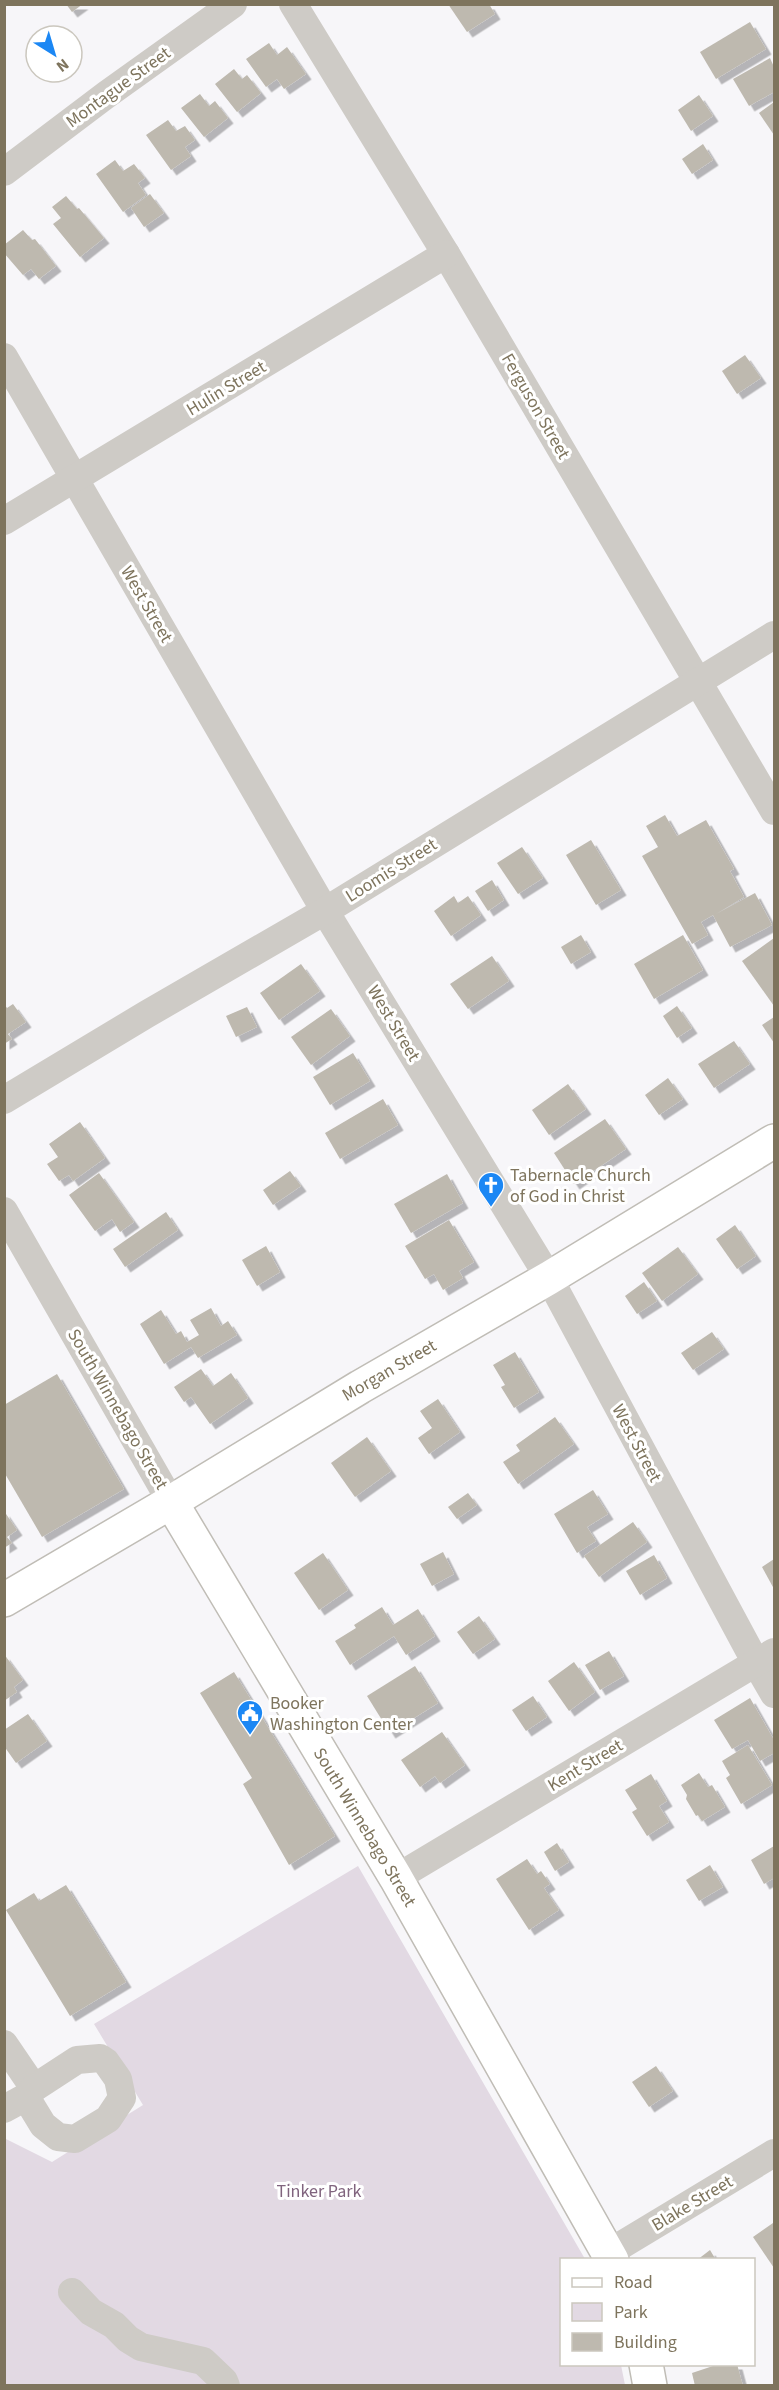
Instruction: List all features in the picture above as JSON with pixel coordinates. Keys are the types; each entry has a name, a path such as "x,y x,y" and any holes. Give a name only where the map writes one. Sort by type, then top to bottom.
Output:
{"main road":[{"name":"Morgan Street","path":"4,1600 360,1387 549,1278 774,1141"},
{"name":"South Winnebago Street","path":"171,1502 396,1878 611,2256"},
{"path":"646,2366 650,2385"}],"street":[{"name":"Montague Street","path":"4,172 106,94 233,4"},
{"name":"Ferguson Street","path":"293,4 446,254 774,811"},
{"name":"Hulin Street","path":"4,521 446,254"},
{"name":"West Street","path":"4,357 325,911 549,1278 765,1658 774,1694"},
{"name":"Loomis Street","path":"4,1100 325,911 774,634"},
{"name":"South Winnebago Street","path":"4,1211 171,1502"},
{"name":"Kent Street","path":"396,1878 765,1658"},
{"path":"4,2044 21,2098"},
{"name":"Blake Street","path":"611,2256 774,2153"},
{"path":"72,2292 91,2312 114,2325 128,2339 141,2347 203,2361 226,2385"}],"green space":[{"name":"Tinker Park","path":"358,1866 584,2258 560,2258 560,2366 621,2366 625,2385 5,2385 4,2138 52,2162 143,2105 94,2024"}],"building":[{"path":"66,4 83,4 72,12"},
{"path":"448,4 489,4 495,14 467,32"},
{"path":"750,22 766,49 716,79 700,52"},
{"path":"269,43 277,55 287,47 306,74 284,89 277,79 266,87 246,59"},
{"path":"770,58 774,67 774,92 749,106 733,79"},
{"path":"234,69 242,79 247,75 261,93 237,112 215,84"},
{"path":"200,94 209,106 215,101 228,118 204,137 181,108"},
{"path":"699,95 713,116 691,131 678,110"},
{"path":"774,102 774,135 759,113"},
{"path":"168,120 176,131 185,126 195,140 185,147 191,156 171,170 146,135"},
{"path":"703,144 713,160 692,174 682,159"},
{"path":"115,160 123,171 134,164 145,178 138,183 146,195 123,212 96,174"},
{"path":"150,194 164,213 144,227 131,208"},
{"path":"66,196 104,238 80,257 53,224 61,218 52,207"},
{"path":"23,230 32,240 35,239 56,266 39,279 31,269 23,275 4,253 4,245"},
{"path":"745,355 761,378 737,394 722,371"},
{"path":"665,815 677,836 706,820 734,869 730,871 744,897 716,914 755,893 772,925 730,947 713,915 701,922 708,935 692,944 642,856 658,847 646,826"},
{"path":"591,840 621,890 596,905 566,855"},
{"path":"522,847 543,878 518,894 497,863"},
{"path":"492,880 504,900 488,911 475,891"},
{"path":"454,896 458,903 468,896 481,915 451,936 434,911"},
{"path":"581,935 591,952 571,964 561,947"},
{"path":"683,935 703,970 654,999 634,964"},
{"path":"774,938 774,1006 742,961"},
{"path":"492,956 509,981 468,1009 450,984"},
{"path":"301,964 320,991 279,1020 260,993"},
{"path":"4,1004 7,1008 13,1004 26,1022 8,1034 12,1039 4,1044"},
{"path":"677,1006 692,1028 677,1038 663,1016"},
{"path":"247,1007 257,1027 236,1037 226,1016"},
{"path":"331,1009 350,1036 311,1065 291,1037"},
{"path":"774,1017 774,1043 762,1025"},
{"path":"734,1041 750,1064 714,1088 698,1064"},
{"path":"353,1053 370,1081 330,1105 313,1077"},
{"path":"668,1078 683,1099 659,1115 645,1095"},
{"path":"568,1084 586,1109 549,1135 532,1110"},
{"path":"383,1099 398,1125 340,1159 325,1133"},
{"path":"605,1119 626,1149 574,1184 554,1153"},
{"path":"80,1122 105,1158 73,1181 69,1175 59,1181 47,1164 58,1157 49,1144"},
{"path":"290,1171 301,1186 273,1205 263,1190"},
{"path":"99,1173 134,1222 120,1232 112,1219 95,1231 69,1195"},
{"path":"447,1174 463,1203 411,1233 394,1204"},
{"path":"166,1212 178,1230 125,1267 113,1249"},
{"path":"449,1220 474,1262 459,1271 463,1278 443,1290 434,1274 425,1279 405,1246"},
{"path":"735,1225 756,1256 737,1269 716,1239"},
{"path":"266,1246 280,1272 257,1286 242,1260"},
{"path":"678,1247 698,1274 662,1301 642,1273"},
{"path":"644,1282 657,1301 637,1314 625,1296"},
{"path":"211,1308 221,1326 228,1321 237,1335 198,1358 191,1347 164,1364 140,1324 161,1310 176,1334 181,1331 187,1342 199,1335 190,1320"},
{"path":"712,1332 724,1349 693,1370 681,1353"},
{"path":"515,1352 539,1392 514,1408 501,1387 505,1385 493,1365"},
{"path":"201,1369 213,1386 231,1373 248,1398 210,1424 191,1397 184,1402 174,1387"},
{"path":"57,1374 124,1489 42,1537 4,1472 4,1405"},
{"path":"438,1399 460,1432 429,1454 418,1438 432,1428 420,1411"},
{"path":"555,1417 574,1444 518,1484 503,1462 520,1451 516,1445"},
{"path":"367,1437 391,1471 355,1497 331,1463"},
{"path":"593,1490 608,1514 587,1527 596,1541 577,1553 554,1514"},
{"path":"468,1493 477,1505 457,1519 448,1507"},
{"path":"4,1511 17,1530 7,1537 12,1543 4,1548"},
{"path":"633,1522 647,1542 599,1577 584,1556"},
{"path":"443,1552 454,1574 432,1586 420,1564"},
{"path":"323,1553 348,1590 319,1610 294,1573"},
{"path":"654,1555 667,1578 640,1595 626,1571"},
{"path":"774,1559 774,1589 762,1567"},
{"path":"382,1607 393,1625 418,1609 435,1636 406,1655 394,1636 350,1665 335,1641 356,1628 354,1625"},
{"path":"479,1616 495,1639 473,1654 457,1632"},
{"path":"609,1651 624,1676 600,1690 585,1665"},
{"path":"4,1654 23,1680 14,1687 17,1692 4,1701"},
{"path":"574,1662 595,1692 569,1711 548,1681"},
{"path":"415,1666 438,1703 390,1733 367,1696"},
{"name":"Booker Washington Center","path":"234,1672 335,1836 289,1865 243,1784 252,1778 200,1693"},
{"path":"533,1696 547,1717 526,1731 512,1710"},
{"path":"750,1698 774,1740 774,1753 760,1761 748,1740 732,1749 714,1720"},
{"path":"28,1714 47,1741 16,1763 4,1746 4,1730"},
{"path":"442,1732 465,1765 440,1783 435,1776 420,1787 401,1760"},
{"path":"748,1745 772,1785 741,1804 726,1778 730,1775 722,1761"},
{"path":"699,1773 708,1787 712,1785 725,1807 702,1821 698,1815 696,1816 686,1799 687,1795 681,1785"},
{"path":"651,1774 667,1801 659,1806 669,1822 647,1836 632,1812 637,1809 625,1790"},
{"path":"557,1843 569,1862 555,1871 544,1852"},
{"path":"774,1846 774,1878 764,1884 751,1860"},
{"path":"527,1859 537,1874 541,1871 550,1884 544,1888 559,1910 529,1930 496,1879"},
{"path":"710,1865 723,1887 699,1901 686,1880"},
{"path":"66,1885 126,1982 70,2016 6,1910 34,1893 39,1901"},
{"path":"656,2066 673,2091 649,2107 632,2082"},
{"path":"773,2223 774,2225 774,2268 753,2237"},
{"path":"710,2250 715,2258 700,2258"},
{"path":"713,2366 738,2366 743,2386 695,2386 692,2373"}],"place":[{"name":"Tabernacle Church of God in Christ","path":"491,1208"},
{"name":"Booker Washington Center","path":"250,1736"}]}
